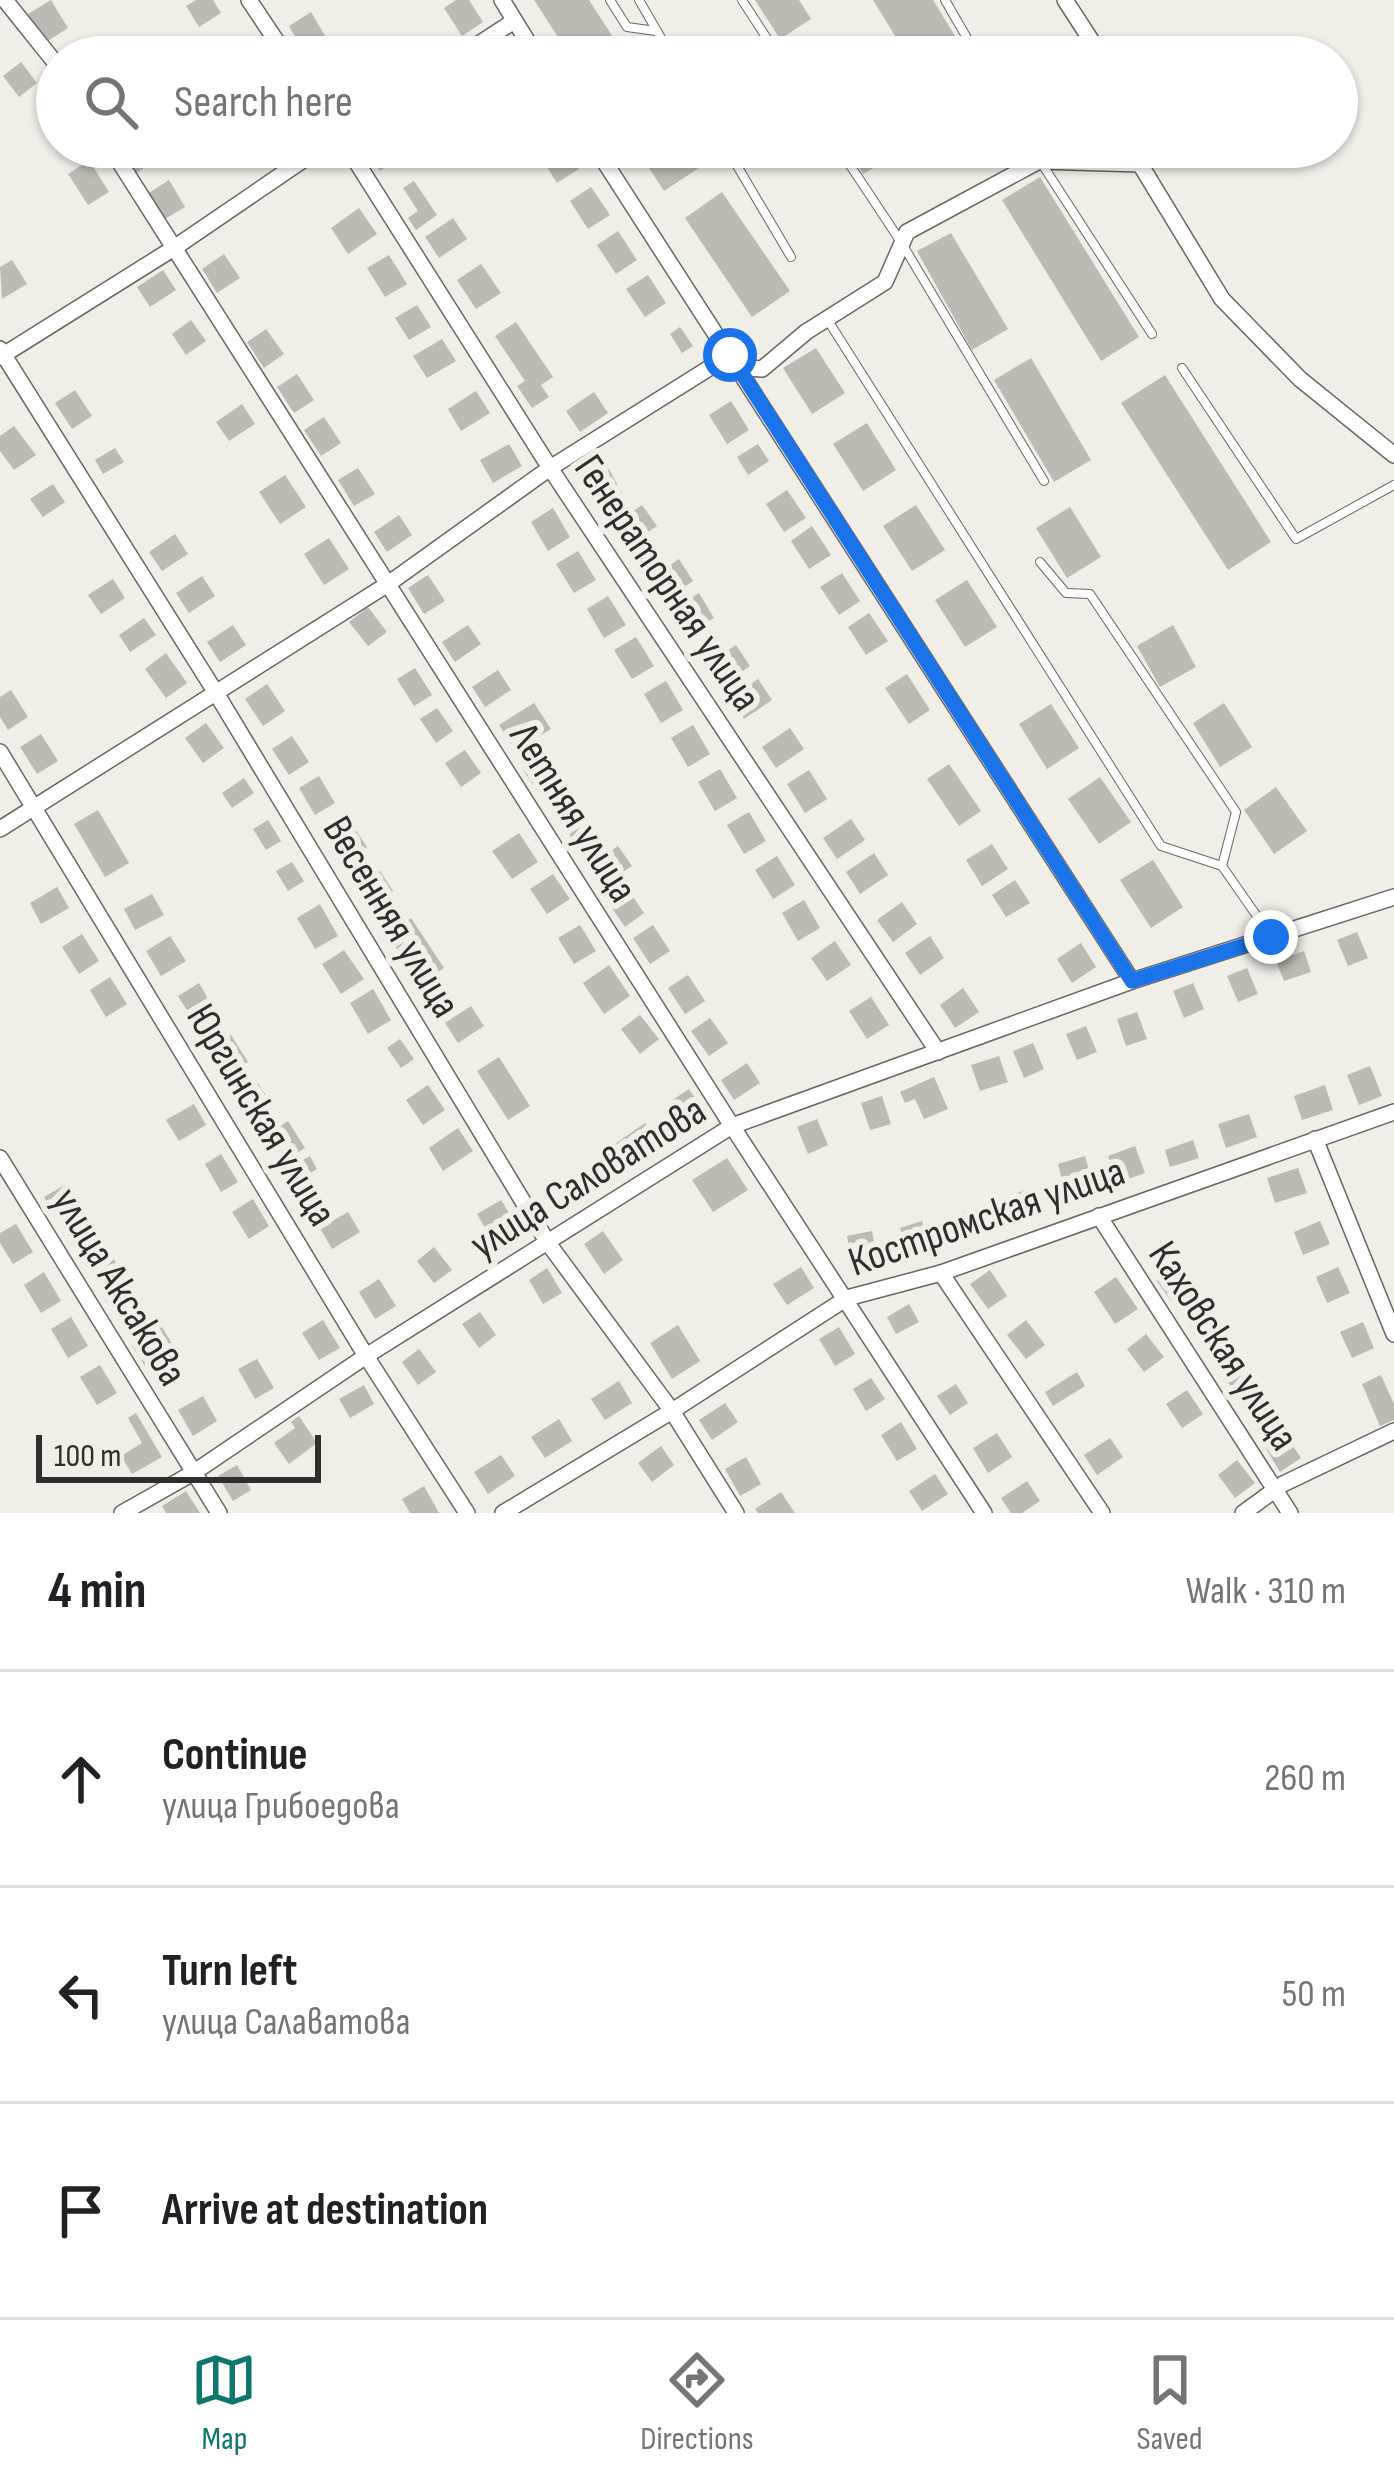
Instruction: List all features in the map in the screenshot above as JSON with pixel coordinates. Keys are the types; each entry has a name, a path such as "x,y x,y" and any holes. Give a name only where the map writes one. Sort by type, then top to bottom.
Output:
{"street":[{"path":"4,0 36,39"},
{"path":"249,0 273,36"},
{"path":"502,0 524,36"},
{"path":"1065,0 1088,36"},
{"path":"491,36 514,21"},
{"name":"Летняя улица","path":"124,168 732,1126 984,1513"},
{"path":"1,354 175,248 291,168"},
{"name":"Генераторная улица","path":"360,168 550,468 938,1052"},
{"path":"610,168 1132,981"},
{"path":"730,355 749,368 762,369 826,319 885,282 907,232 1012,168"},
{"path":"1144,168 1222,299 1300,379 1394,454"},
{"name":"Весенняя улица","path":"1,354 216,692 548,1243 672,1411 736,1513"},
{"path":"0,829 388,584 550,468 730,355"},
{"name":"Юргинская улица","path":"0,752 466,1513"},
{"name":"улица Саловатова","path":"122,1513 732,1126 1132,981 1394,898"},
{"name":"Костромская улица","path":"503,1513 847,1298 941,1273 1394,1112"},
{"path":"1315,1139 1394,1334"},
{"name":"улица Аксакова","path":"0,1157 219,1513"},
{"name":"Каховская улица","path":"1099,1216 1291,1513"},
{"path":"941,1273 1102,1513"},
{"path":"1243,1513 1276,1490 1394,1431"}],"lane":[{"path":"610,0 627,27 657,32"},
{"path":"639,0 659,36"},
{"path":"742,0 765,36"},
{"path":"945,0 966,36"},
{"path":"738,168 790,257"},
{"path":"852,168 1044,481"},
{"path":"1044,168 1152,334"},
{"path":"826,319 1161,846 1222,866 1271,937"},
{"path":"1182,368 1296,539 1394,485"},
{"path":"1040,562 1066,593 1090,594 1236,812 1222,866"}],"building":[{"path":"51,0 68,28 55,36 42,36 28,14"},
{"path":"196,0 213,0 221,13 199,27 186,6"},
{"path":"456,0 469,0 483,22 462,36 444,8"},
{"path":"534,0 589,0 612,36 557,36"},
{"path":"755,0 799,0 811,19 778,36"},
{"path":"873,0 933,0 955,36 895,36"},
{"path":"311,12 325,36 295,36 289,26"},
{"path":"21,62 36,84 19,97 3,76"},
{"path":"77,168 94,168 109,192 88,205 68,174"},
{"path":"547,168 579,169 557,183"},
{"path":"649,168 699,168 664,191"},
{"path":"1040,177 1139,337 1101,361 1002,200"},
{"path":"169,180 185,207 165,219 149,193"},
{"path":"414,181 437,215 416,230 408,218 418,211 403,188"},
{"path":"591,187 610,215 588,229 570,201"},
{"path":"722,192 790,291 752,317 685,218"},
{"path":"359,208 377,234 348,254 331,228"},
{"path":"453,218 467,239 439,258 425,237"},
{"path":"618,231 637,260 616,274 597,245"},
{"path":"951,233 1008,329 972,350 917,251"},
{"path":"224,254 240,278 217,293 202,269"},
{"path":"389,255 407,284 385,297 367,268"},
{"path":"12,260 27,284 2,299 0,267"},
{"path":"481,264 501,293 476,309 457,280"},
{"path":"163,270 176,290 150,307 137,287"},
{"path":"648,275 666,303 645,317 626,289"},
{"path":"417,305 431,327 409,340 395,318"},
{"path":"191,320 206,341 186,355 172,334"},
{"path":"516,322 553,377 541,385 549,397 532,408 517,386 525,381 495,336"},
{"path":"680,327 693,346 682,353 670,334"},
{"path":"266,329 284,354 264,368 247,342"},
{"path":"442,339 456,361 427,378 413,356"},
{"path":"816,348 845,393 812,414 783,368"},
{"path":"1031,358 1091,460 1054,482 994,380"},
{"path":"297,374 314,400 294,413 277,387"},
{"path":"1165,375 1271,542 1228,570 1121,403"},
{"path":"75,390 92,416 72,429 55,403"},
{"path":"476,391 490,413 461,431 448,409"},
{"path":"594,392 608,413 580,432 566,411"},
{"path":"731,401 749,430 727,444 709,415"},
{"path":"242,404 255,424 229,441 216,422"},
{"path":"324,417 341,443 321,456 304,430"},
{"path":"867,423 896,470 863,491 833,444"},
{"path":"14,426 36,455 14,470 0,451 0,436"},
{"path":"509,444 522,466 493,483 480,460"},
{"path":"758,444 769,461 748,475 737,457"},
{"path":"115,448 124,462 103,474 95,460"},
{"path":"358,468 375,494 354,506 338,480"},
{"path":"609,469 622,493 601,505 587,481"},
{"path":"285,475 306,507 280,524 259,492"},
{"path":"53,484 65,502 43,517 30,499"},
{"path":"787,490 806,518 784,532 766,504"},
{"path":"642,505 657,526 628,545 614,524"},
{"path":"916,505 945,550 912,571 883,526"},
{"path":"1070,507 1101,557 1067,578 1036,528"},
{"path":"553,508 570,537 548,551 531,522"},
{"path":"399,515 412,535 387,552 374,532"},
{"path":"812,526 831,555 809,569 791,541"},
{"path":"175,534 188,554 162,571 149,552"},
{"path":"329,538 349,569 324,585 304,554"},
{"path":"578,551 596,580 574,593 556,564"},
{"path":"679,559 693,581 665,600 651,578"},
{"path":"842,573 860,601 839,615 820,587"},
{"path":"428,575 445,601 424,614 408,588"},
{"path":"202,576 215,596 189,613 176,593"},
{"path":"113,579 125,598 101,614 88,595"},
{"path":"967,580 997,627 965,647 935,600"},
{"path":"699,593 714,618 689,633 675,608"},
{"path":"608,596 626,625 604,638 587,609"},
{"path":"368,607 387,632 368,646 349,622"},
{"path":"869,613 888,641 866,655 848,627"},
{"path":"144,618 156,635 130,652 119,635"},
{"path":"233,625 246,645 220,662 207,642"},
{"path":"468,625 481,644 455,662 442,642"},
{"path":"1173,625 1196,667 1160,687 1137,646"},
{"path":"636,637 654,666 632,679 614,650"},
{"path":"736,645 750,666 722,685 708,664"},
{"path":"166,653 187,683 166,698 145,669"},
{"path":"415,668 432,695 414,706 397,679"},
{"path":"498,670 511,690 485,707 472,687"},
{"path":"907,674 930,710 909,724 885,688"},
{"path":"758,679 772,700 744,719 730,698"},
{"path":"666,681 683,710 661,723 644,694"},
{"path":"267,684 285,711 263,726 245,699"},
{"path":"11,690 28,717 8,730 0,717 0,697"},
{"path":"534,703 551,729 516,751 499,725"},
{"path":"1224,703 1252,747 1220,767 1193,723"},
{"path":"1051,704 1079,748 1047,769 1019,724"},
{"path":"437,708 453,731 436,743 420,719"},
{"path":"206,723 224,748 203,763 185,738"},
{"path":"693,725 710,754 688,767 671,738"},
{"path":"790,728 804,749 776,768 762,747"},
{"path":"41,734 58,761 37,774 20,747"},
{"path":"292,736 309,762 289,775 272,749"},
{"path":"465,750 481,773 461,787 445,763"},
{"path":"544,755 562,781 541,796 523,770"},
{"path":"949,764 981,811 959,826 927,779"},
{"path":"720,769 737,798 715,811 698,782"},
{"path":"809,770 827,799 805,813 787,784"},
{"path":"319,776 335,803 315,815 299,788"},
{"path":"1100,777 1131,822 1099,844 1068,799"},
{"path":"244,778 254,793 232,808 222,793"},
{"path":"1276,787 1307,831 1274,854 1244,810"},
{"path":"580,804 594,826 573,840 559,817"},
{"path":"98,810 129,863 105,877 74,824"},
{"path":"749,812 766,841 744,854 727,825"},
{"path":"851,819 865,840 837,859 823,838"},
{"path":"268,820 281,841 266,850 253,829"},
{"path":"351,823 367,847 343,863 327,839"},
{"path":"519,833 538,862 512,879 492,851"},
{"path":"992,844 1008,869 982,886 966,860"},
{"path":"618,846 632,866 606,883 593,863"},
{"path":"874,853 888,875 860,894 846,872"},
{"path":"777,856 795,885 773,899 755,870"},
{"path":"1153,860 1183,907 1151,928 1120,880"},
{"path":"292,862 304,881 288,891 276,871"},
{"path":"380,871 393,891 371,906 357,887"},
{"path":"553,874 570,899 547,914 530,889"},
{"path":"1015,880 1030,903 1006,917 992,895"},
{"path":"57,887 69,908 41,924 30,903"},
{"path":"627,888 644,913 625,927 607,901"},
{"path":"152,894 164,915 135,930 124,909"},
{"path":"804,900 820,928 798,941 782,913"},
{"path":"902,902 917,924 893,942 877,920"},
{"path":"320,904 338,936 315,949 297,918"},
{"path":"411,918 444,968 420,984 387,934"},
{"path":"580,925 596,951 574,964 558,938"},
{"path":"653,925 670,951 650,964 633,938"},
{"path":"1357,932 1368,958 1348,966 1337,940"},
{"path":"82,934 99,961 79,974 62,947"},
{"path":"170,936 186,961 161,976 146,951"},
{"path":"930,936 944,958 920,975 905,953"},
{"path":"835,941 851,965 827,981 811,958"},
{"path":"1081,943 1096,967 1072,983 1057,959"},
{"path":"344,950 364,979 341,994 322,964"},
{"path":"1304,951 1311,972 1284,981 1276,961"},
{"path":"609,965 630,996 604,1014 583,983"},
{"path":"1247,968 1258,994 1238,1002 1227,976"},
{"path":"688,975 705,1001 685,1014 668,988"},
{"path":"110,977 127,1004 106,1017 90,990"},
{"path":"199,983 215,1011 195,1023 178,996"},
{"path":"1193,983 1204,1009 1184,1018 1173,991"},
{"path":"963,988 979,1012 955,1028 940,1005"},
{"path":"373,989 391,1020 368,1034 350,1003"},
{"path":"871,997 889,1025 867,1039 849,1011"},
{"path":"471,1006 484,1026 458,1043 445,1023"},
{"path":"1137,1012 1147,1039 1126,1046 1117,1019"},
{"path":"640,1015 659,1039 640,1054 621,1029"},
{"path":"710,1018 728,1043 709,1056 691,1031"},
{"path":"1086,1026 1097,1052 1077,1060 1066,1034"},
{"path":"231,1035 248,1062 227,1075 211,1047"},
{"path":"400,1039 414,1059 401,1068 387,1048"},
{"path":"1033,1043 1044,1069 1024,1078 1013,1051"},
{"path":"999,1056 1008,1082 980,1091 971,1065"},
{"path":"499,1057 530,1106 508,1120 477,1071"},
{"path":"747,1063 760,1083 734,1100 721,1080"},
{"path":"1370,1066 1382,1096 1359,1105 1347,1075"},
{"path":"934,1077 948,1109 924,1119 915,1099 905,1103 900,1092"},
{"path":"255,1079 270,1101 252,1113 237,1091"},
{"path":"428,1085 445,1110 423,1125 406,1100"},
{"path":"1325,1085 1333,1110 1302,1120 1294,1096"},
{"path":"689,1089 705,1113 687,1125 671,1101"},
{"path":"882,1096 891,1124 870,1130 861,1103"},
{"path":"194,1104 206,1125 179,1141 166,1120"},
{"path":"1249,1114 1257,1137 1226,1148 1218,1124"},
{"path":"817,1119 828,1145 808,1154 797,1127"},
{"path":"288,1121 305,1148 285,1161 268,1134"},
{"path":"645,1123 663,1149 648,1159 643,1153 615,1172 602,1153"},
{"path":"458,1128 473,1151 443,1171 429,1148"},
{"path":"1193,1140 1199,1158 1170,1167 1165,1150"},
{"path":"1135,1146 1145,1173 1117,1183 1108,1156"},
{"path":"221,1154 238,1182 221,1192 205,1164"},
{"path":"310,1156 317,1169 297,1181 290,1167"},
{"path":"1085,1156 1093,1184 1065,1192 1058,1164"},
{"path":"727,1158 748,1190 713,1212 692,1180"},
{"path":"1298,1168 1307,1193 1275,1203 1267,1178"},
{"path":"68,1183 85,1211 62,1226 44,1197"},
{"path":"1035,1187 1043,1211 1012,1221 1004,1197"},
{"path":"253,1199 269,1226 249,1239 232,1212"},
{"path":"501,1200 519,1229 494,1244 477,1214"},
{"path":"983,1205 989,1226 967,1234 960,1213"},
{"path":"348,1212 360,1232 332,1249 320,1228"},
{"path":"922,1221 930,1244 908,1252 900,1228"},
{"path":"1320,1221 1330,1244 1303,1255 1294,1232"},
{"path":"16,1224 33,1252 13,1264 0,1243 0,1233"},
{"path":"603,1231 623,1260 604,1274 584,1244"},
{"path":"872,1231 878,1263 853,1268 847,1236"},
{"path":"102,1240 116,1263 93,1277 79,1254"},
{"path":"434,1247 452,1270 434,1283 417,1261"},
{"path":"1181,1265 1195,1285 1171,1301 1157,1281"},
{"path":"801,1267 814,1288 787,1305 773,1284"},
{"path":"1338,1267 1350,1293 1327,1303 1316,1277"},
{"path":"547,1268 562,1293 543,1304 529,1280"},
{"path":"990,1270 1007,1296 988,1309 970,1284"},
{"path":"44,1272 61,1301 41,1313 24,1285"},
{"path":"1116,1277 1138,1309 1115,1324 1094,1292"},
{"path":"379,1279 396,1306 375,1319 359,1292"},
{"path":"126,1282 143,1308 120,1323 103,1297"},
{"path":"909,1304 919,1322 896,1334 887,1317"},
{"path":"480,1312 496,1335 479,1348 462,1324"},
{"path":"1211,1313 1227,1336 1206,1350 1190,1327"},
{"path":"71,1317 88,1346 68,1358 51,1329"},
{"path":"323,1320 340,1348 319,1360 302,1333"},
{"path":"1026,1320 1045,1345 1026,1359 1007,1335"},
{"path":"1363,1322 1374,1348 1352,1358 1340,1332"},
{"path":"678,1325 700,1361 672,1379 650,1343"},
{"path":"162,1327 174,1347 145,1366 132,1346"},
{"path":"839,1327 855,1354 835,1366 819,1339"},
{"path":"1146,1334 1164,1357 1144,1372 1127,1349"},
{"path":"419,1349 436,1372 418,1385 402,1362"},
{"path":"257,1359 274,1388 255,1399 238,1369"},
{"path":"100,1365 117,1393 97,1405 80,1377"},
{"path":"1249,1370 1263,1395 1242,1407 1228,1382"},
{"path":"1077,1372 1085,1386 1053,1406 1045,1392"},
{"path":"1381,1375 1394,1404 1394,1420 1380,1426 1362,1384"},
{"path":"871,1378 885,1399 866,1411 853,1389"},
{"path":"619,1381 632,1403 605,1420 591,1399"},
{"path":"956,1384 968,1403 950,1415 937,1396"},
{"path":"364,1385 374,1404 350,1418 339,1399"},
{"path":"1187,1390 1203,1414 1182,1428 1166,1404"},
{"path":"203,1396 217,1421 193,1436 178,1410"},
{"path":"725,1403 738,1422 712,1440 699,1420"},
{"path":"136,1413 162,1457 132,1474 121,1456 142,1443 128,1418"},
{"path":"299,1416 317,1443 289,1464 274,1443 295,1428 291,1422"},
{"path":"559,1419 572,1441 545,1458 531,1437"},
{"path":"901,1422 917,1449 897,1461 881,1435"},
{"path":"997,1433 1012,1457 988,1473 973,1448"},
{"path":"1285,1434 1301,1458 1280,1472 1265,1447"},
{"path":"1110,1438 1123,1457 1097,1475 1084,1455"},
{"path":"661,1446 674,1465 652,1482 638,1463"},
{"path":"501,1455 515,1476 488,1494 474,1472"},
{"path":"746,1457 761,1484 740,1496 725,1469"},
{"path":"1237,1460 1255,1483 1235,1498 1218,1475"},
{"path":"237,1465 251,1490 233,1501 218,1476"},
{"path":"935,1474 948,1494 922,1511 909,1491"},
{"path":"1027,1481 1040,1501 1022,1513 1011,1513 1001,1498"},
{"path":"424,1486 439,1513 410,1513 402,1499"},
{"path":"186,1491 200,1513 166,1513 162,1506"},
{"path":"781,1492 795,1513 758,1513 755,1509"}],"route":[{"path":"730,355 1132,981 1271,937"}]}
